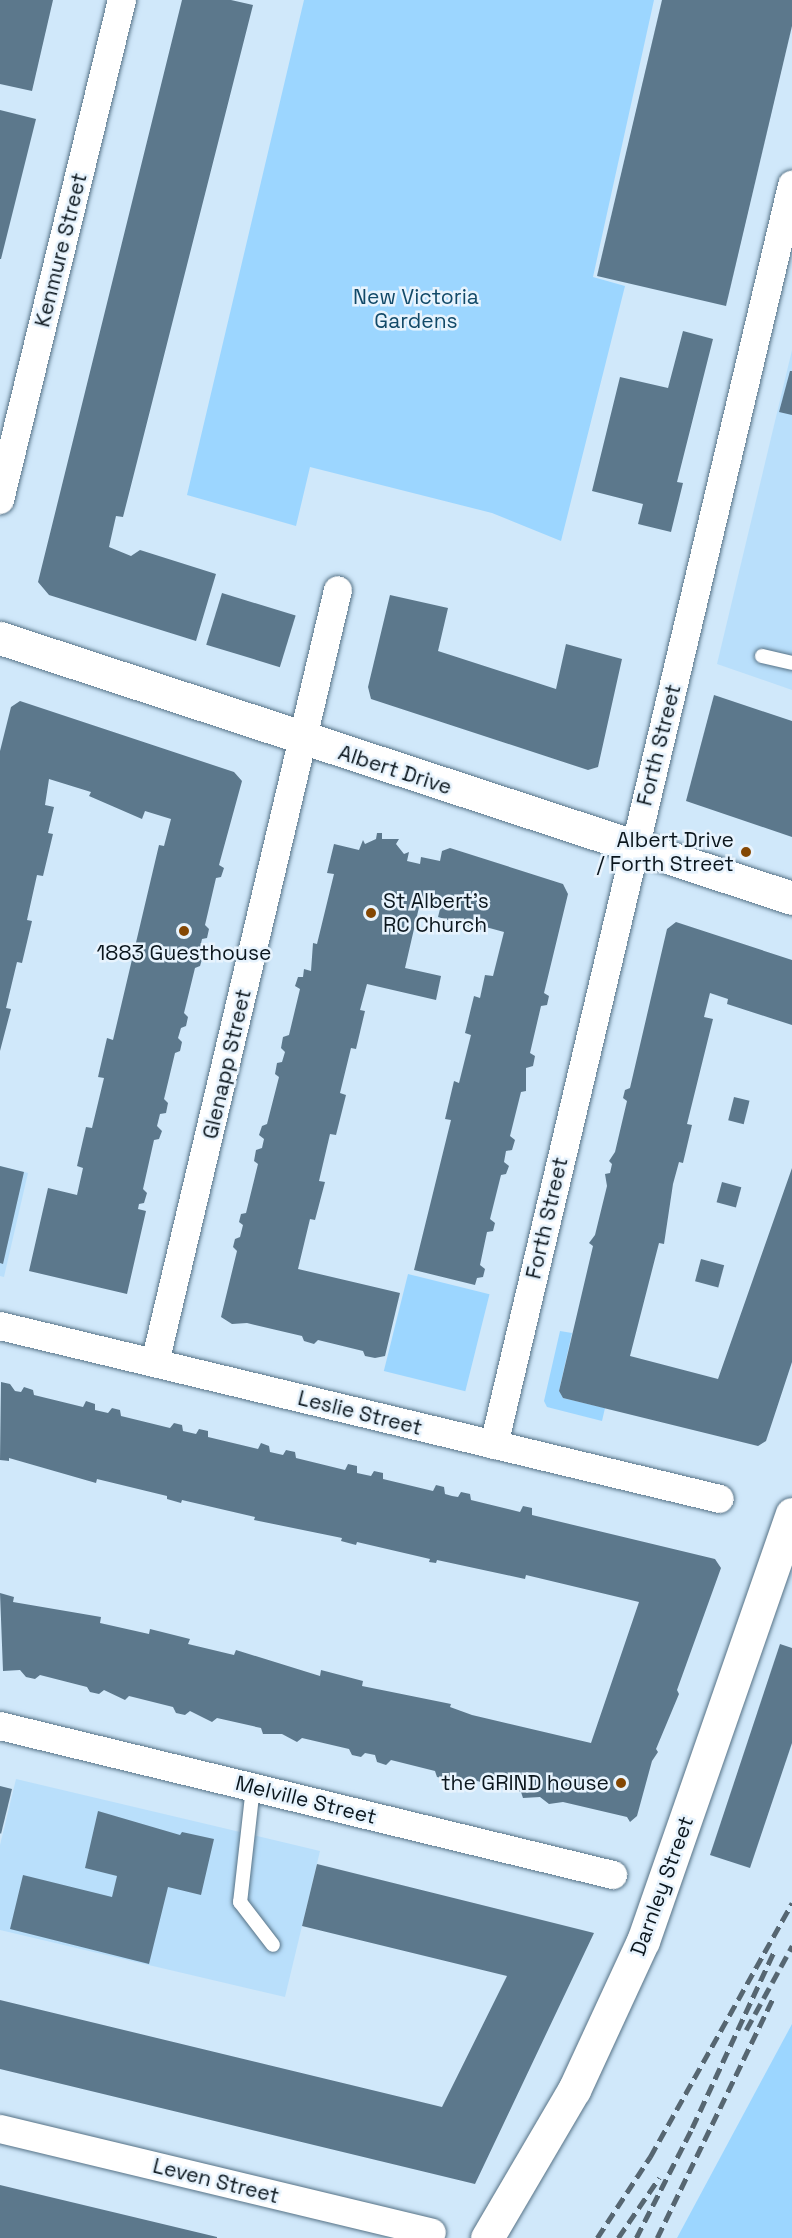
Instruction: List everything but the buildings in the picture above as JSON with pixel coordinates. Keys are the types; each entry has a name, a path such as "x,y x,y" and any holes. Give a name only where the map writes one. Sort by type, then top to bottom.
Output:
{"street":[{"name":"Kenmure Street","path":"0,500 122,0"},
{"name":"Forth Street","path":"494,1445 792,185"},
{"name":"Glenapp Street","path":"155,1363 338,590"},
{"name":"Albert Drive","path":"0,638 304,740 792,898"},
{"name":"Leslie Street","path":"0,1326 720,1499"},
{"name":"Darnley Street","path":"487,2238 574,2090 634,1962 792,1514"},
{"name":"Melville Street","path":"0,1726 613,1875"},
{"name":"Leven Street","path":"0,2128 432,2234"}],"lane":[{"path":"762,656 792,663"},
{"path":"253,1788 240,1902 273,1944"}],"shaded area":[{"path":"792,350 792,690 717,664"},
{"path":"0,1166 28,1173 4,1277 0,1276"},
{"path":"16,1779 320,1851 285,1997 0,1930 0,1845"}],"green space":[{"name":"New Victoria Gardens","path":"304,0 654,0 593,277 625,286 561,541 492,513 310,467 296,526 187,495"},
{"path":"408,1274 490,1294 465,1391 384,1371"},
{"path":"560,1331 572,1333 559,1391 563,1398 605,1408 602,1421 547,1407 544,1401"},
{"path":"792,2024 792,2238 677,2238"}],"railway":[{"path":"597,2238 650,2157 792,1903"},
{"path":"746,2030 792,1946"},
{"path":"636,2238 692,2128 774,1951"},
{"path":"657,2238 773,1998"},
{"path":"618,2238 659,2178"}],"place":[{"name":"Albert Drive / Forth Street","path":"746,852"},
{"name":"St Albert's RC Church","path":"371,913"},
{"name":"1883 Guesthouse","path":"184,931"},
{"name":"the GRIND house","path":"621,1783"}]}
